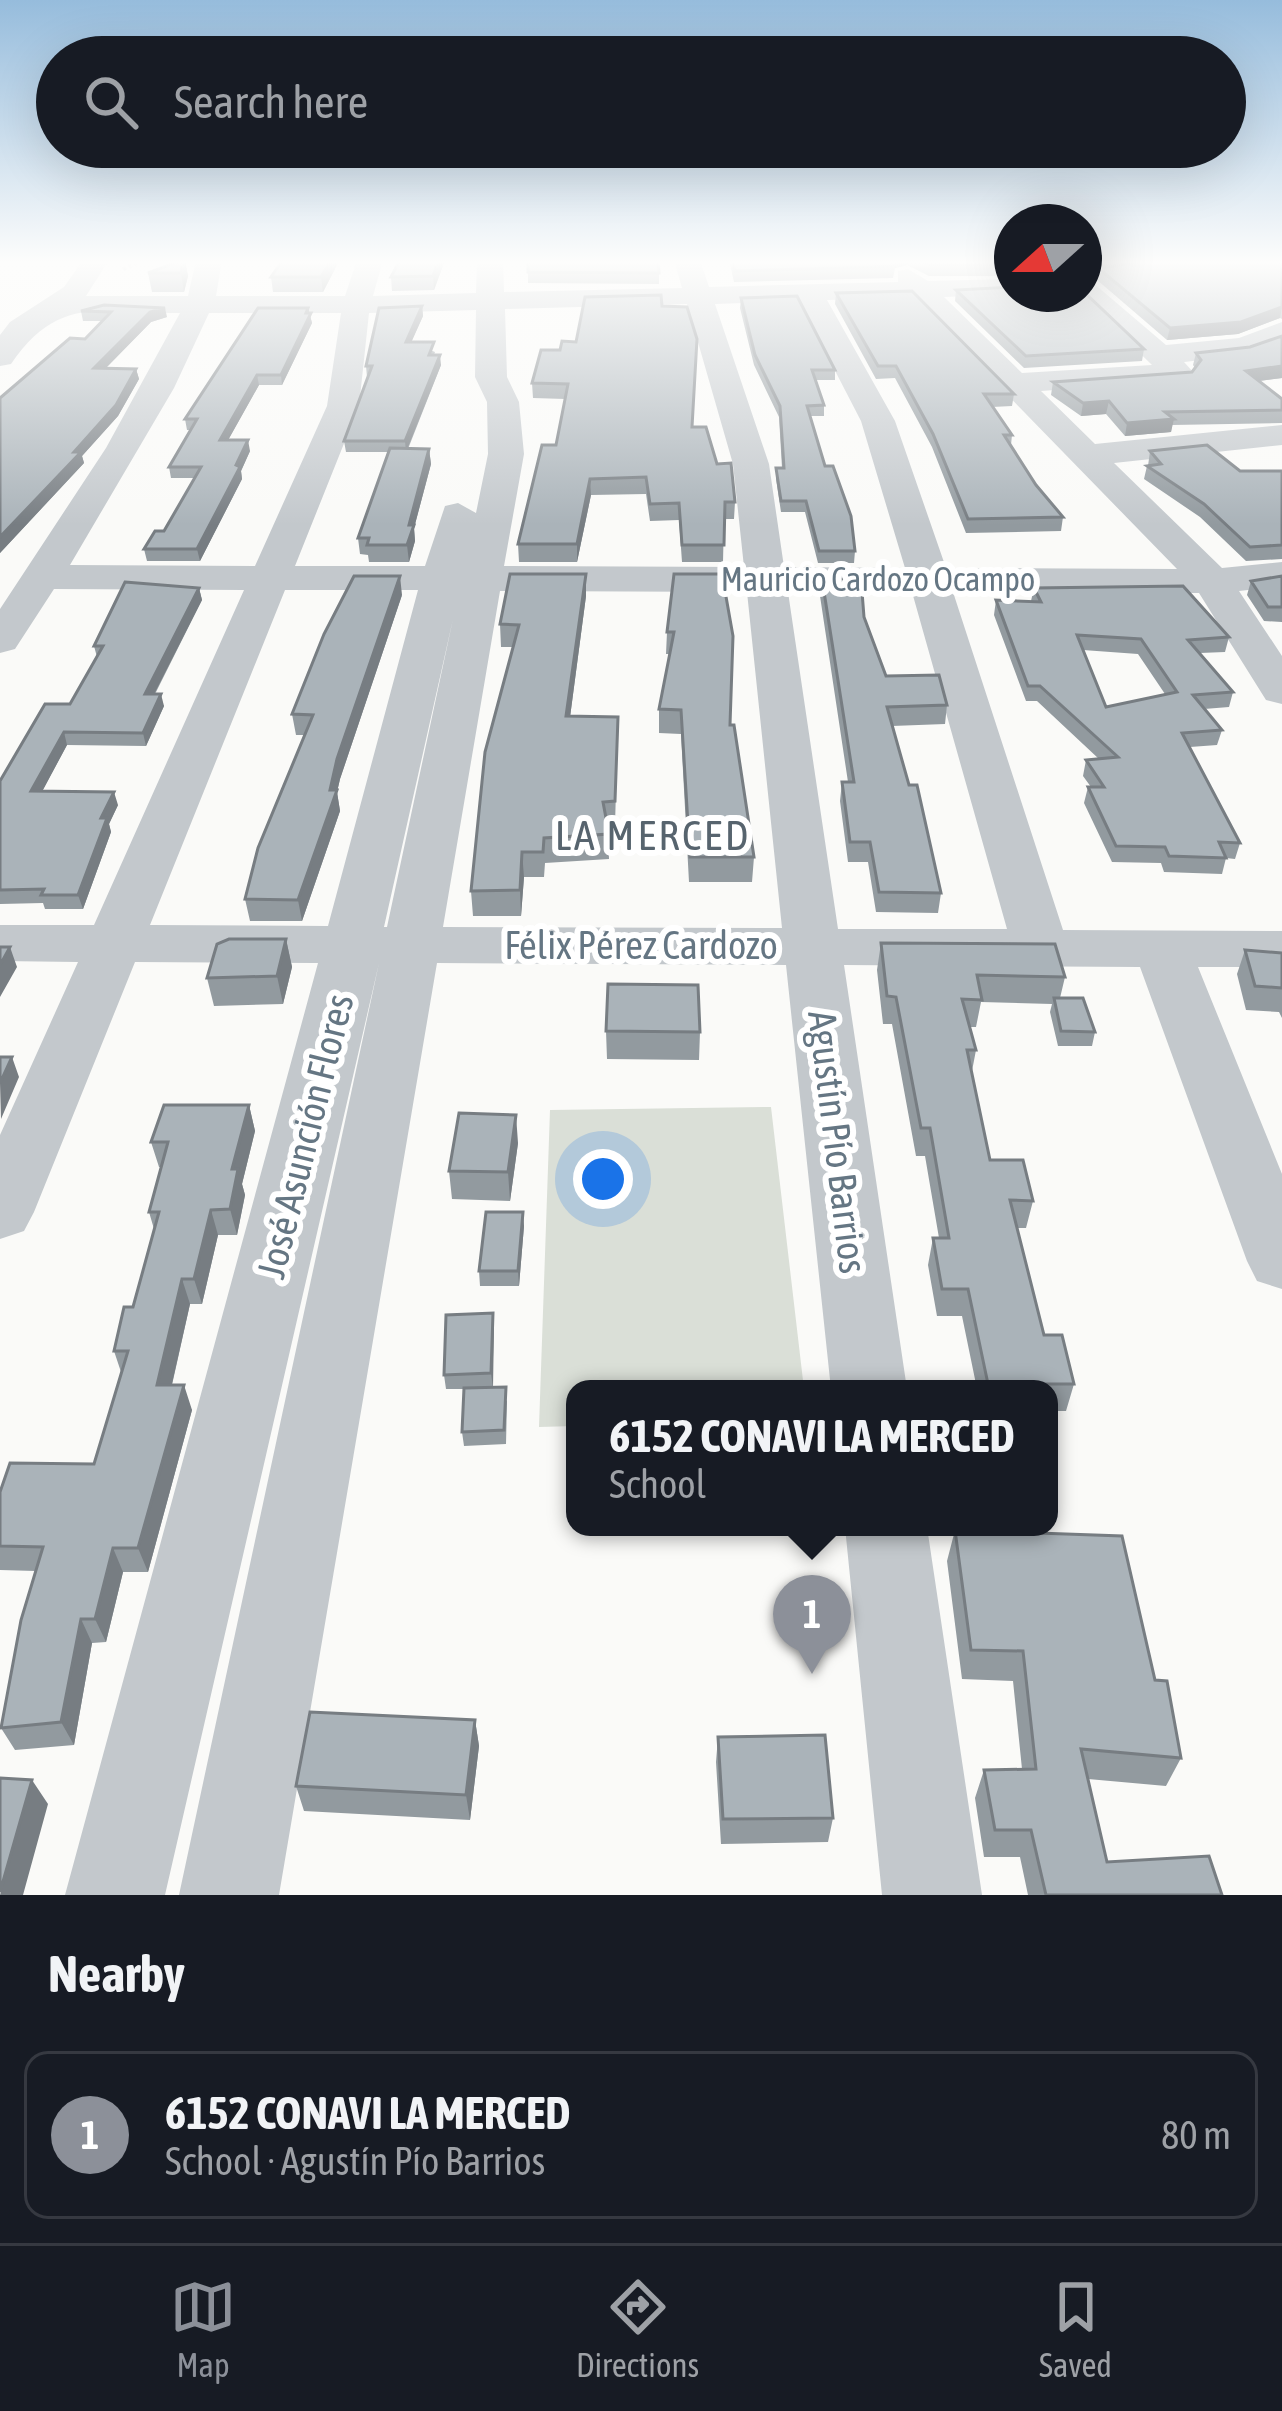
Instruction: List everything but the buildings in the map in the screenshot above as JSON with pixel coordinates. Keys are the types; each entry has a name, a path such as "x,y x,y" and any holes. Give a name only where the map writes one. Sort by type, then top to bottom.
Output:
{"street":[{"path":"0,640 121,457 174,348"},
{"path":"0,1212 343,406 350,348"},
{"name":"José Asunción Flores","path":"229,1895 382,946 462,578 475,411 491,376 490,348"},
{"name":"Agustín Pío Barrios","path":"716,348 752,464 868,1380"},
{"path":"839,348 878,421 1041,949"},
{"path":"982,348 1212,580 1282,690"},
{"path":"1018,383 1178,373 1156,348"},
{"path":"1163,355 1224,348"},
{"path":"1088,454 1282,435"},
{"name":"Mauricio Cardozo Ocampo","path":"42,577 1212,580 1282,574"},
{"name":"Félix Pérez Cardozo","path":"0,943 1282,949"},
{"name":"José Asunción Flores","path":"115,1895 382,946"},
{"path":"1161,947 1282,1261"},
{"path":"887,1536 932,1895"}],"shaded area":[{"path":"771,1107 803,1380 566,1380 566,1426 539,1427 550,1110"}],"place":[{"name":"6152 CONAVI LA MERCED","path":"812,1674"}],"district":[{"name":"LA MERCED","path":"653,835"}]}
